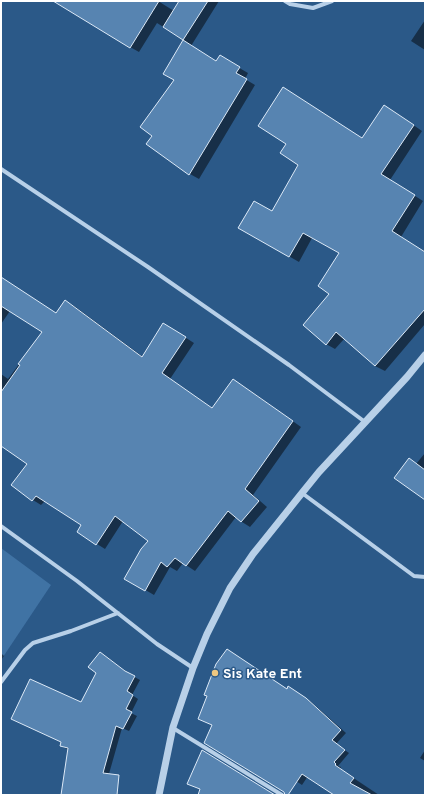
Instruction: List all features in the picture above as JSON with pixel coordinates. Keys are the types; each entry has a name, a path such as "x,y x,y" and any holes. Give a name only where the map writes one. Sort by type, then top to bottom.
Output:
{"street":[{"path":"285,1 290,4 313,8 332,1"},
{"path":"1,169 148,267 289,365 365,422"},
{"path":"159,795 172,728 193,668 207,634 230,588 252,554 302,493 407,377 425,355"},
{"path":"302,493 414,576 425,577"},
{"path":"1,526 77,581 158,644 193,668"},
{"path":"1,682 25,650 33,644 118,614"},
{"path":"172,728 282,795"}],"shaded area":[{"path":"1,548 51,585 1,660"}],"building":[{"path":"53,1 159,1 130,48"},
{"path":"179,1 208,1 183,40 163,27"},
{"path":"183,40 216,61 220,55 240,67 236,73 247,79 189,175 146,144 152,136 140,127 174,80 163,74"},
{"path":"283,87 362,138 384,105 414,125 381,174 415,195 392,231 425,252 425,309 375,366 336,332 326,345 303,325 329,294 318,286 339,253 303,233 289,257 238,228 254,201 272,211 298,165 280,153 286,144 258,126"},
{"path":"1,277 56,313 65,300 142,357 163,323 186,337 162,373 212,408 233,379 293,421 245,489 259,501 241,522 228,511 186,566 175,558 167,567 161,562 145,591 124,579 141,549 148,541 115,516 96,545 77,532 81,525 36,496 32,501 11,485 27,464 1,446 1,392 20,365 18,364 42,332 1,306"},
{"path":"409,458 425,470 425,500 394,478"},
{"path":"227,649 287,689 288,686 306,698 341,730 332,740 345,750 334,762 336,764 335,765 354,778 350,783 372,795 334,795 302,774 288,795 285,795 284,792 204,743 212,725 198,719 207,696 204,695 216,664"},
{"path":"100,652 125,671 135,676 127,691 133,695 126,709 132,712 123,729 116,726 103,773 119,775 117,795 61,795 68,748 60,746 61,742 11,719 30,679 81,702 96,673 88,667"},
{"path":"202,750 275,795 198,795 200,789 187,784"}],"place":[{"name":"Sis Kate Ent","path":"215,673"}]}
